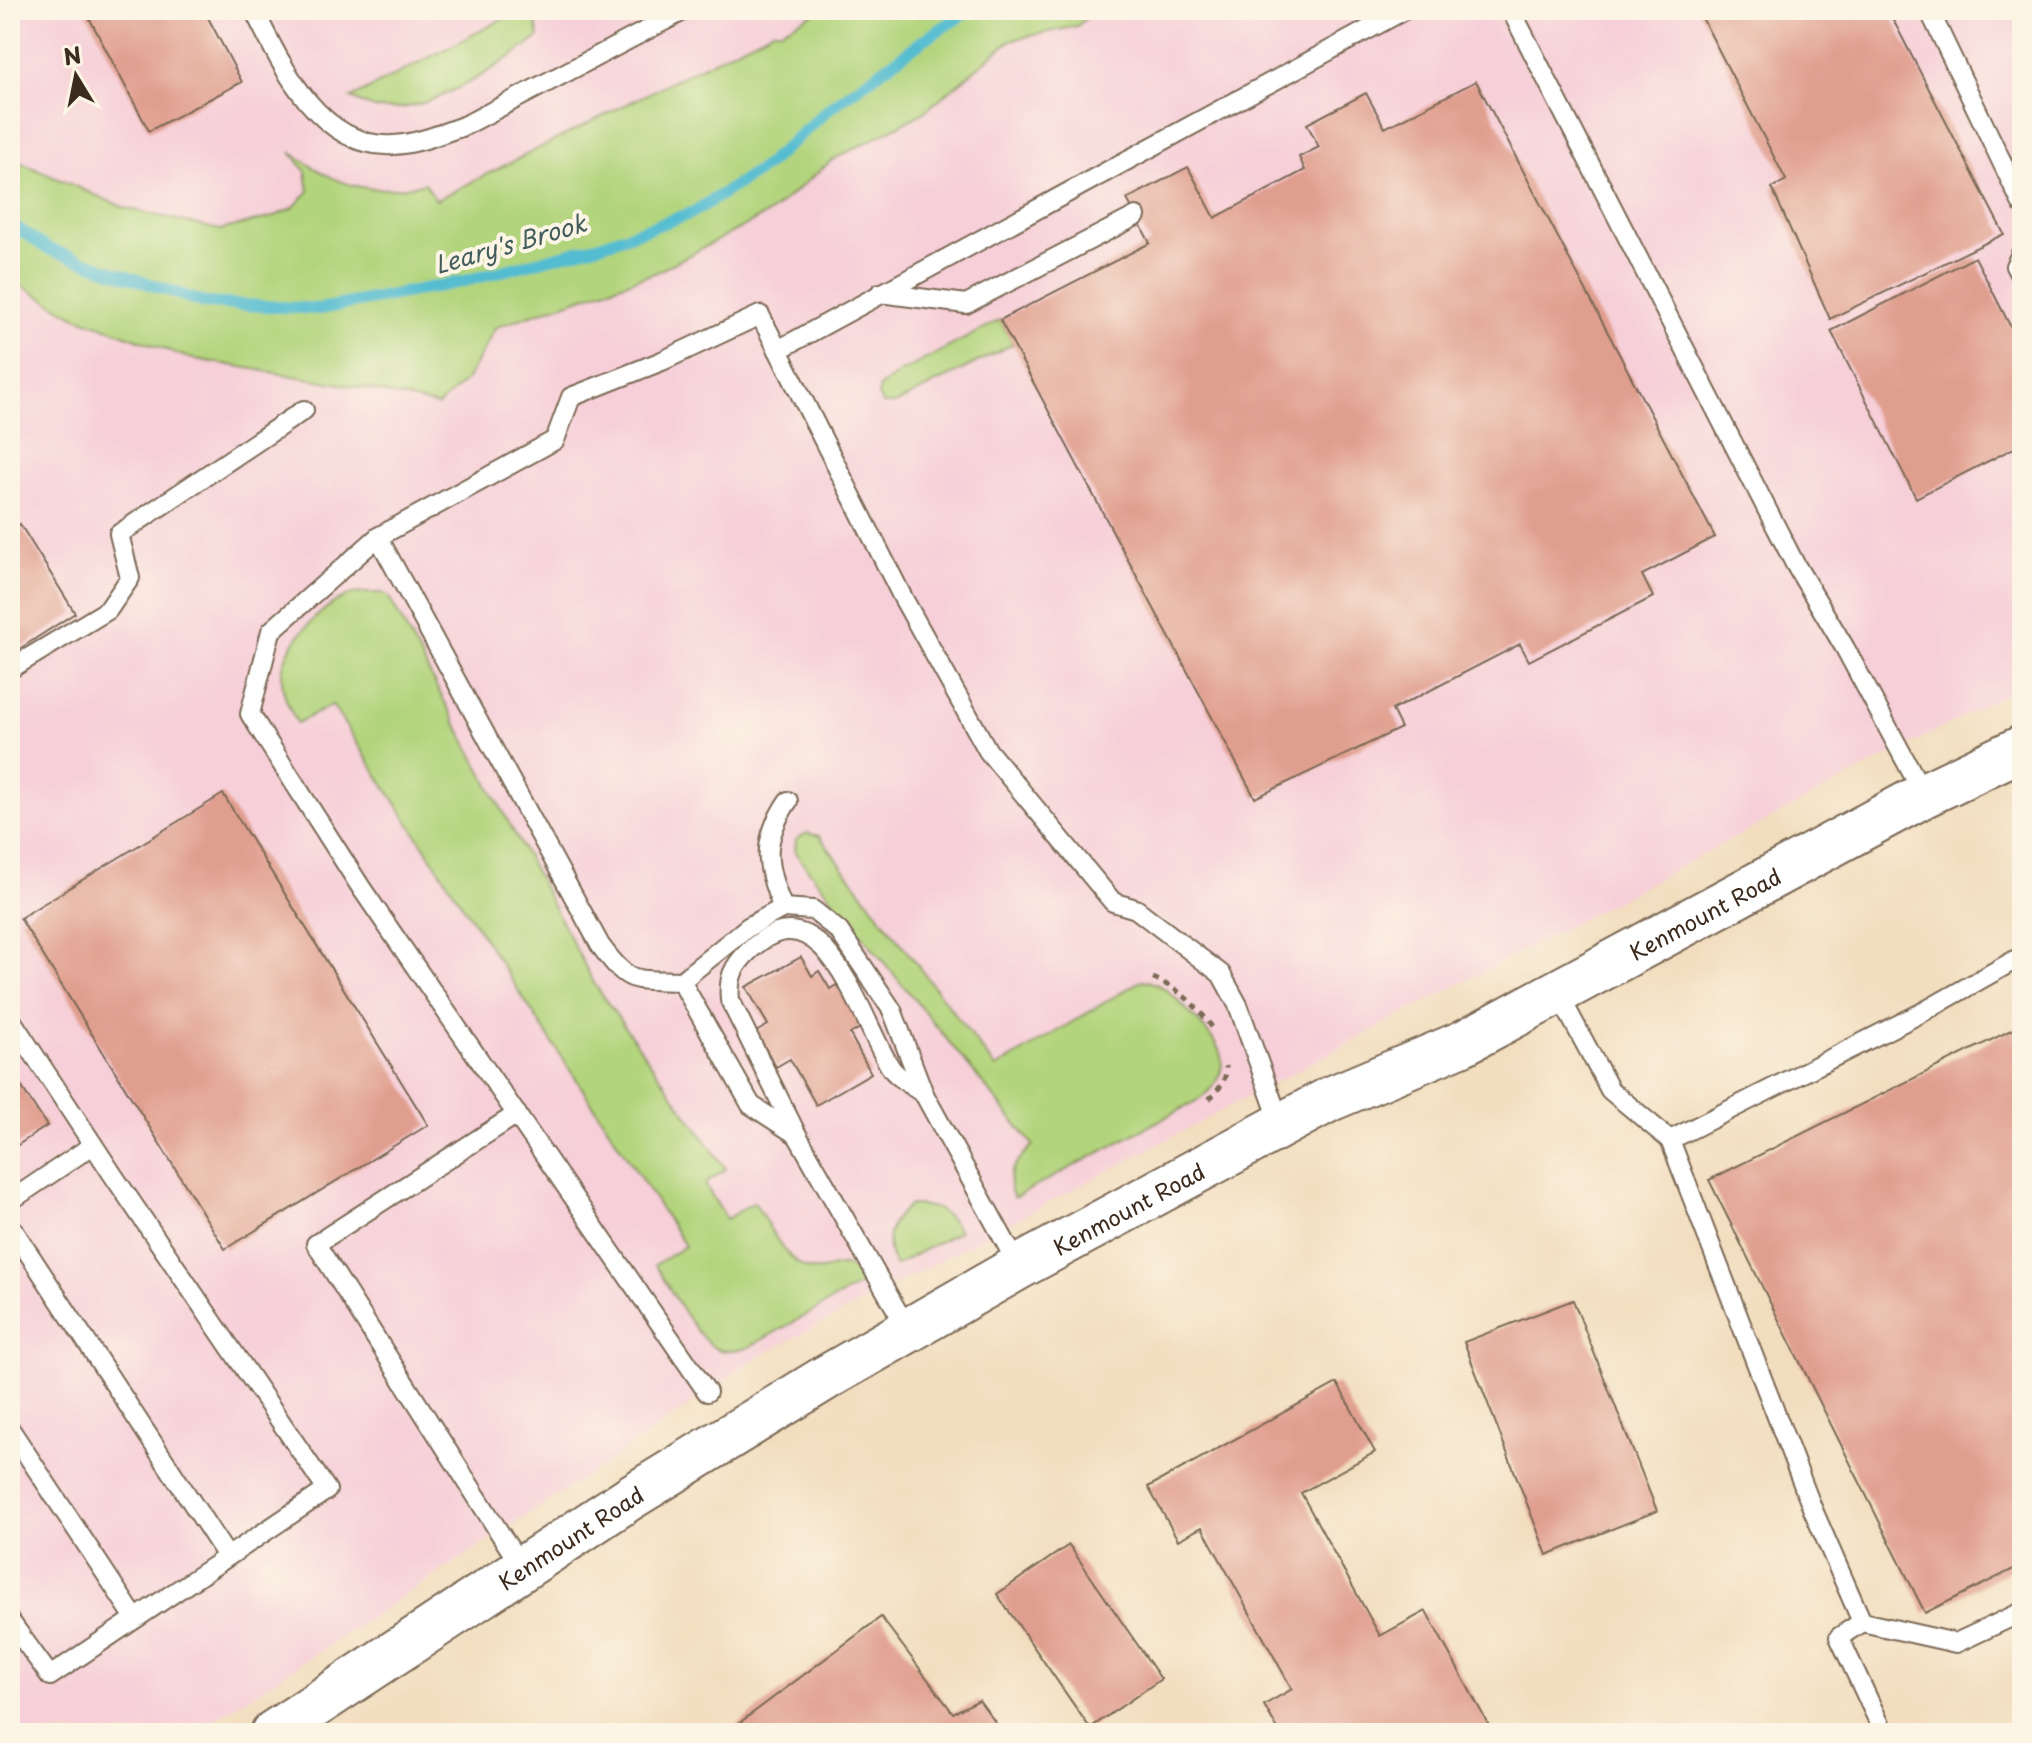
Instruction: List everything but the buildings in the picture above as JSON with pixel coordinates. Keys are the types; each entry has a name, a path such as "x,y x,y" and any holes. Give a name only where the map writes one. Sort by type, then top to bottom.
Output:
{"main road":[{"name":"Kenmount Road","path":"273,1733 670,1473 827,1377 1019,1267 1330,1099 1463,1043 1924,795 2022,748"}],"lane":[{"path":"254,10 276,54 311,105 335,128 361,141 392,145 428,138 466,125 685,10"},
{"path":"778,350 1404,10"},
{"path":"1511,10 1795,564 1845,648 1924,795"},
{"path":"1929,10 2022,204"},
{"path":"880,293 966,304 1136,216"},
{"path":"2022,252 2015,266 2022,279"},
{"path":"707,1392 362,889 250,714 271,631 378,537 555,440 571,397 662,361 760,315 903,598 988,751 1113,902 1136,909 1221,974 1238,1005 1281,1125"},
{"path":"10,669 108,610 130,578 119,534 304,410"},
{"path":"378,537 600,945 619,970 633,979 681,981 748,927 783,908 813,910 839,931 892,1010 924,1094 1019,1267"},
{"path":"783,908 770,876 770,835 788,801"},
{"path":"909,1331 797,1135 730,1000 728,984 732,970 755,946 772,936 794,932 807,935 825,948 843,972 892,1070 924,1094"},
{"path":"1670,1140 1923,1012 2022,956"},
{"path":"681,981 751,1105 797,1135"},
{"path":"1558,993 1610,1090 1670,1140 1813,1510 1862,1622"},
{"path":"10,1018 327,1490 50,1676 10,1621"},
{"path":"517,1114 316,1244 522,1568"},
{"path":"10,1201 93,1145"},
{"path":"10,1225 227,1556"},
{"path":"10,1429 135,1618"},
{"path":"1884,1733 1839,1637 1862,1622 1956,1643 2022,1612"}],"path":[{"path":"1153,978 1174,987 1192,1000 1214,1030"},
{"path":"1209,1099 1220,1089 1227,1074 1225,1055"}],"shaded area":[{"path":"10,10 2022,10 2022,685 751,1361 622,1453 194,1733 10,1733"}],"green space":[{"path":"520,10 544,10 542,18 536,23 539,37 461,87 417,105 395,109 375,108 351,98"},
{"path":"820,10 1096,10 1077,26 1011,40 923,113 832,160 771,212 657,272 496,327 468,378 438,406 364,388 189,358 74,316 10,279 10,158 125,208 220,230 273,217 293,208 309,191 306,172 291,152 323,173 354,186 387,189 425,183 436,200 774,30 782,30"},
{"path":"1000,320 1013,344 895,404 883,404 878,396 880,387 901,372"},
{"path":"382,593 389,597 595,985 726,1169 705,1184 726,1219 754,1202 784,1250 800,1265 818,1270 849,1267 865,1282 747,1348 719,1350 691,1323 655,1265 685,1246 332,705 297,723 289,706 282,676 295,641 325,609 348,595"},
{"path":"807,833 819,836 996,1068 1142,980 1168,991 1208,1033 1220,1054 1220,1075 1200,1099 1014,1198 1010,1182 1013,1168 1033,1145 799,858 795,850 796,840"},
{"path":"910,1205 939,1210 950,1218 959,1231 895,1266 889,1248 889,1232"}],"waterway":[{"name":"Leary's Brook","path":"10,223 48,249 205,303 320,309 461,282 600,245 692,213 763,168 831,107 970,10"}]}
